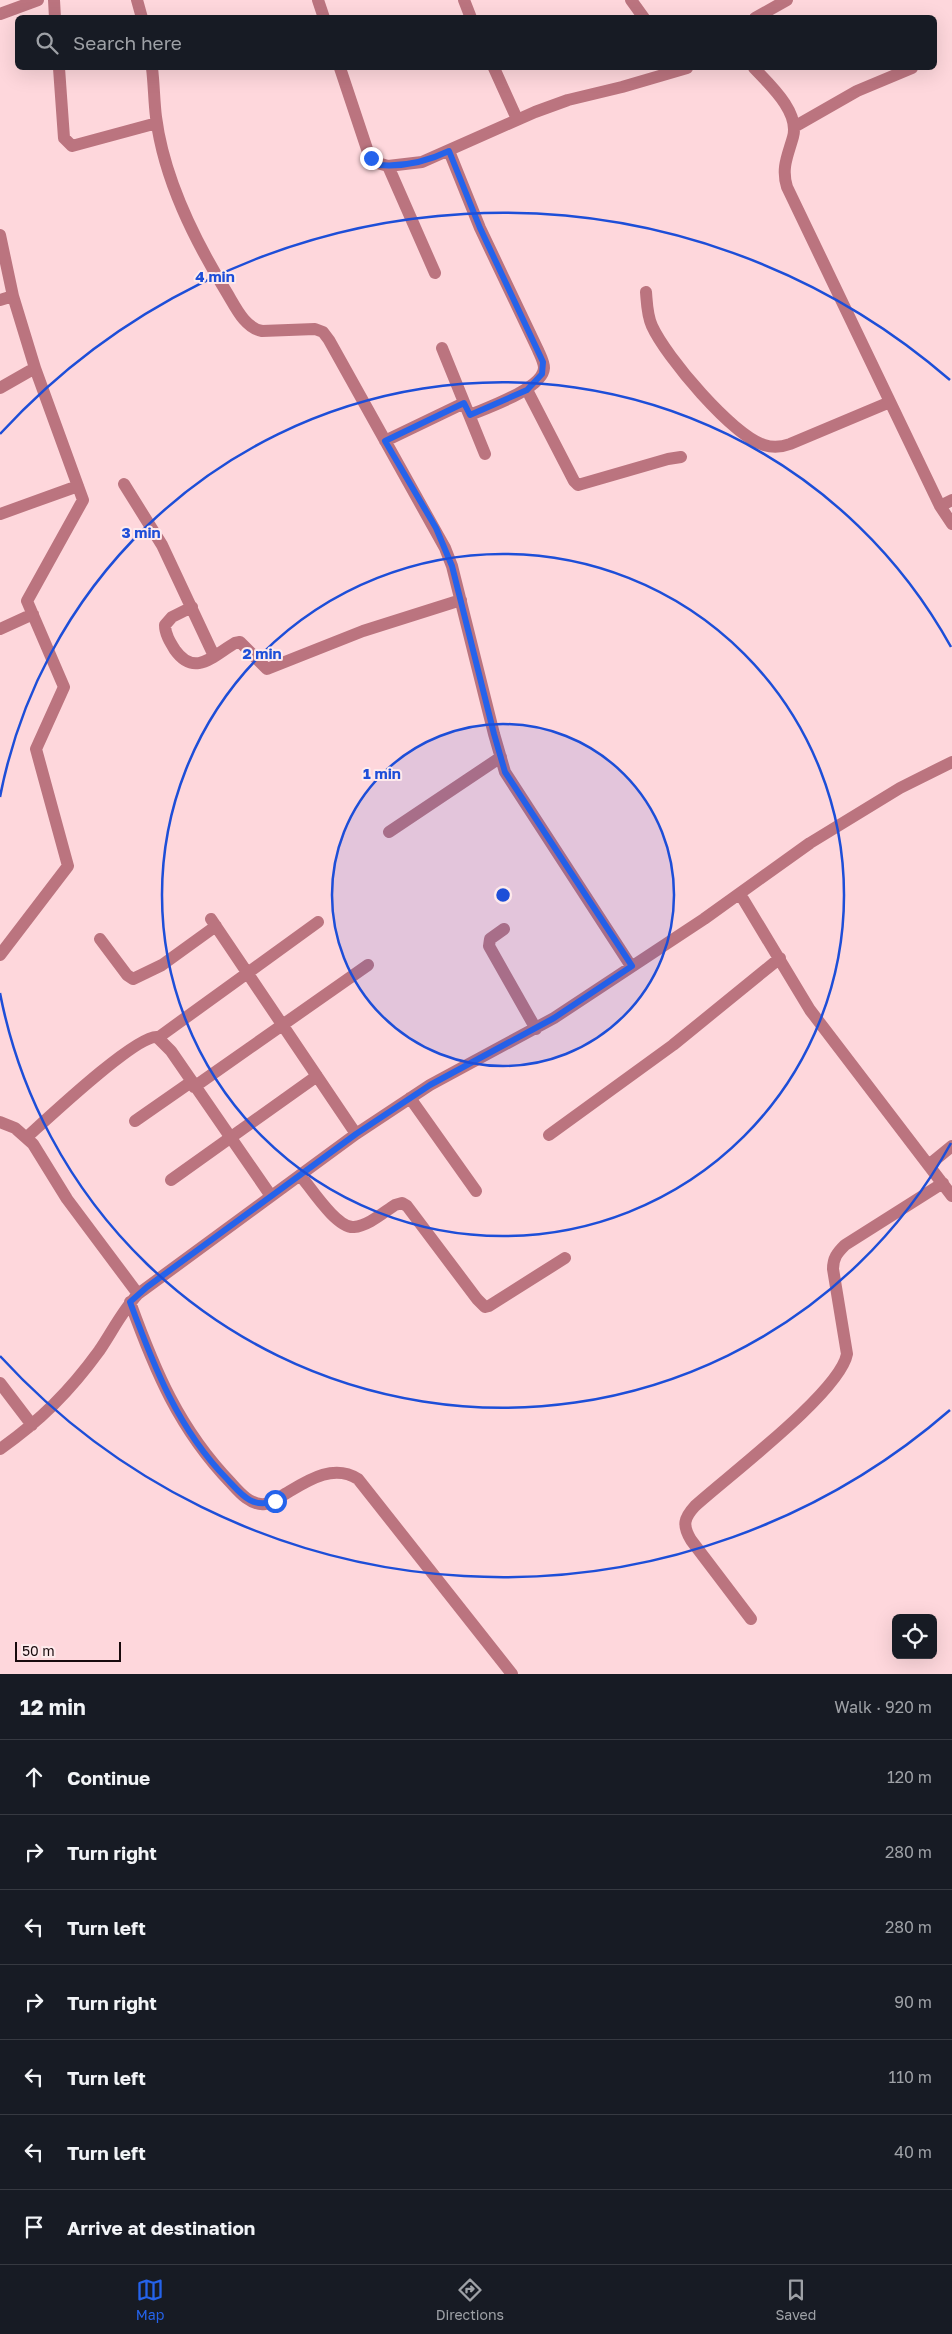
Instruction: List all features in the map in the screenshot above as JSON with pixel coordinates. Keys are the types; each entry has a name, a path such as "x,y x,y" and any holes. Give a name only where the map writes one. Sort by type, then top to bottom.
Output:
{"street":[{"path":"0,14 38,0"},
{"path":"54,0 55,15"},
{"path":"137,0 141,15"},
{"path":"318,0 323,15"},
{"path":"464,0 470,15"},
{"path":"631,0 642,15"},
{"path":"760,15 788,0"},
{"path":"59,70 64,138 72,146 157,123"},
{"path":"152,70 157,123 167,163 184,211 201,248 240,314 255,330 303,328 325,333 445,548 461,600 500,757 511,782 632,966"},
{"path":"341,70 368,152 374,162 388,166 422,162 518,119 568,100 622,87 673,70"},
{"path":"495,70 518,119"},
{"path":"756,70 779,96 790,115 794,127 784,164 784,180 787,187 890,402 946,503 952,524"},
{"path":"794,127 857,91 907,70"},
{"path":"449,151 480,228 543,362 542,374 527,390 470,415"},
{"path":"388,166 435,274"},
{"path":"0,235 13,296 35,368 83,500 27,602 64,686 36,749 68,866 0,955"},
{"path":"646,292 652,327 672,358 730,424 763,445 776,447 790,444 890,402"},
{"path":"0,300 13,296"},
{"path":"442,348 485,454"},
{"path":"0,388 35,368"},
{"path":"527,390 574,481 578,485 668,458 681,457"},
{"path":"385,441 464,403"},
{"path":"124,484 162,545 214,656"},
{"path":"0,514 78,486"},
{"path":"192,607 167,620 165,625 167,637 176,652 188,663 203,662 240,642 263,668 270,669 363,630 461,600"},
{"path":"0,630 33,614"},
{"path":"389,832 500,757"},
{"path":"0,1449 32,1425 62,1398 74,1384 134,1298 356,1134 458,1068 536,1029 704,919 810,843 900,788 952,762"},
{"path":"740,894 810,1010 930,1164 952,1196"},
{"path":"100,939 127,975 133,979 162,965 214,922 356,1134"},
{"path":"26,1137 146,1038 159,1037 318,922"},
{"path":"504,928 490,939 489,946 536,1029"},
{"path":"549,1135 673,1045 780,958"},
{"path":"136,1121 283,1025 368,965"},
{"path":"159,1037 171,1051 271,1196"},
{"path":"171,1180 317,1076"},
{"path":"410,1098 476,1192"},
{"path":"0,1122 15,1128 26,1137 40,1154 67,1199 134,1298 155,1370 177,1412 200,1449 244,1497 254,1502 267,1504 322,1474 343,1472 358,1479 512,1674"},
{"path":"930,1164 952,1146"},
{"path":"300,1175 335,1218 348,1227 356,1227 395,1205 402,1203 407,1206 477,1299 485,1306 489,1306 565,1258"},
{"path":"752,1619 690,1540 684,1527 685,1520 709,1493 774,1439 807,1407 837,1376 845,1364 847,1354 833,1270 834,1258 838,1252 845,1245 943,1183"},
{"path":"0,1383 32,1425"}],"route":[{"path":"275,1501 260,1504 244,1497 200,1449 167,1395 155,1370 130,1302 147,1287 356,1134 458,1068 536,1029 632,966 505,772 452,566 436,528 385,441 464,403 470,415 511,398 527,390 542,374 544,369 543,362 480,228 449,151 435,158 408,165 379,165 371,158"}]}
